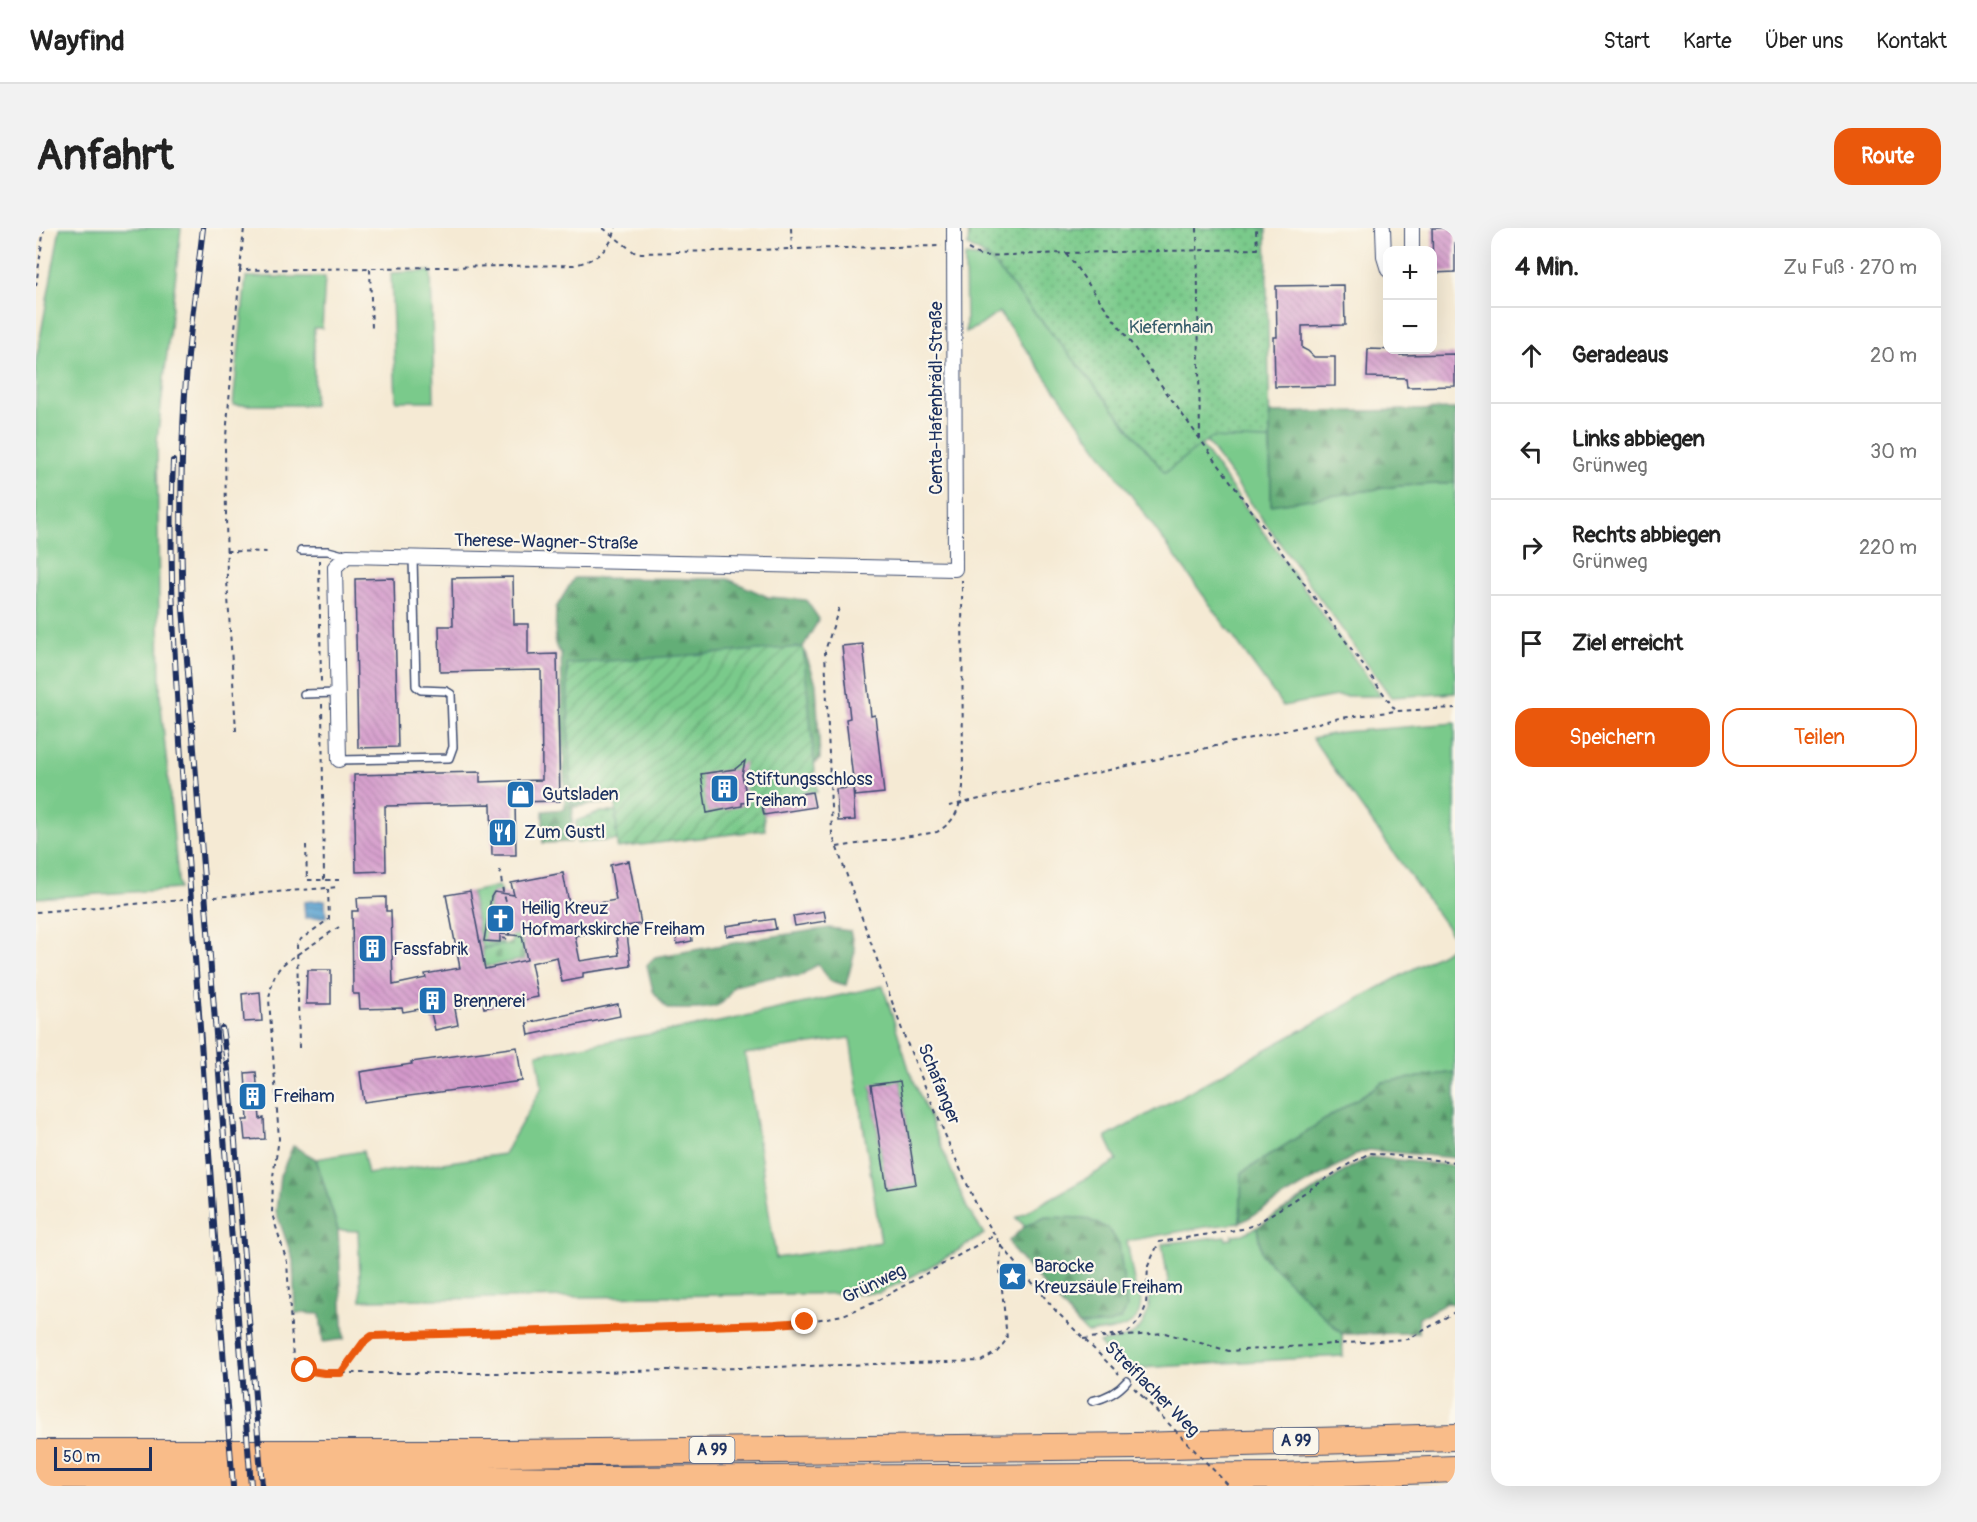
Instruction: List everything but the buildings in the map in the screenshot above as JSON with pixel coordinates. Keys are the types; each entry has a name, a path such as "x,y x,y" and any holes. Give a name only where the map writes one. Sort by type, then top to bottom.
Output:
{"highway":[{"name":"A 99","path":"36,1453 509,1453 1137,1446 1455,1437"},
{"name":"A 99","path":"36,1475 617,1480 1269,1477 1455,1469"},
{"path":"310,1486 344,1479"}],"street":[{"name":"Centa-Hafenbrädl-Straße","path":"954,228 954,568"},
{"path":"1383,228 1384,246"},
{"path":"1412,228 1412,246"},
{"path":"339,760 335,567 347,556"},
{"name":"Therese-Wagner-Straße","path":"347,556 954,568"}],"lane":[{"path":"301,551 328,551 347,556"},
{"path":"339,760 449,758 453,747 451,694 446,690 421,690 416,686 413,557"},
{"path":"304,694 338,693"},
{"path":"1092,1401 1106,1398 1127,1381"}],"path":[{"path":"36,286 44,228"},
{"path":"236,731 226,551 225,448 244,228"},
{"path":"603,228 634,252 641,254 961,246 981,256 1257,249 1256,228"},
{"path":"240,270 574,265 598,257 608,248 616,228"},
{"path":"792,228 792,249"},
{"path":"1197,228 1200,438"},
{"path":"1066,253 1396,711"},
{"path":"370,268 372,329"},
{"path":"226,551 270,552"},
{"path":"319,551 324,880"},
{"name":"Schafanger","path":"839,608 825,651 832,834 909,1047 977,1206 1001,1245 1056,1311"},
{"path":"949,806 1340,718 1396,711 1455,708"},
{"path":"837,847 937,832 950,825 960,805"},
{"path":"306,845 307,880 339,880"},
{"path":"500,870 512,919 508,939 501,938"},
{"path":"214,897 339,887"},
{"path":"299,1048 297,942 329,919 328,888"},
{"path":"36,912 183,900"},
{"path":"339,927 287,959 271,983 269,999 279,1139 273,1176 272,1215 287,1262 293,1358 305,1370 324,1373 565,1373 981,1361 997,1352 1007,1339 1000,1269 1001,1245"},
{"path":"1083,1339 1126,1333 1140,1320 1146,1306 1148,1266 1159,1242 1242,1229 1256,1224 1370,1153 1455,1162"},
{"name":"Grünweg","path":"341,1373 363,1343 372,1336 775,1324 805,1322 843,1315 873,1303 995,1235"},
{"name":"Streiflacher Weg","path":"1056,1311 1229,1486"},
{"path":"1083,1339 1164,1334 1229,1351 1409,1340 1455,1312"}],"green space":[{"path":"60,228 181,228 157,442 160,695 179,889 36,898 36,361"},
{"name":"Kiefernhain","path":"969,228 1266,228 1270,440 1210,438 1165,473 989,258 968,246"},
{"path":"965,256 989,258 1165,473 1201,445 1381,696 1336,696 1283,706 999,312 966,332"},
{"path":"431,271 434,401 396,401 391,273"},
{"path":"246,277 325,277 322,328 314,328 314,405 233,405"},
{"path":"1455,409 1455,483 1398,486 1271,505 1270,413"},
{"path":"1210,438 1270,440 1271,504 1398,486 1455,483 1455,693 1391,697 1206,441"},
{"path":"574,578 728,579 768,597 806,600 819,619 803,647 816,683 820,759 794,781 573,807 571,842 543,843 543,811 565,809 561,654 555,644 556,608"},
{"path":"803,647 817,792 762,800 765,830 617,848 616,799 571,804 567,664"},
{"path":"1455,723 1455,939 1312,738 1342,732"},
{"path":"601,812 617,812 617,840 577,843 576,821"},
{"path":"499,886 501,894 493,892 490,896 487,942 503,942 503,944 482,948 471,892"},
{"path":"829,928 850,931 855,951 846,985 830,981 818,964 800,976 777,976 734,986 722,1003 711,1007 667,1009 653,991 647,965 655,957"},
{"path":"519,929 525,959 480,968 477,958 483,956 482,949 512,943 512,931"},
{"path":"1455,946 1455,1072 1383,1083 1242,1173 1240,1223 1127,1241 1136,1293 1140,1293 1141,1306 1138,1315 1126,1326 1087,1333 1079,1325 1109,1323 1121,1319 1046,1217 1025,1226 1016,1218 1117,1161 1106,1137"},
{"path":"883,986 909,1069 967,1208 984,1234 906,1280 879,1293 361,1300 358,1231 338,1230 316,1159 363,1151 368,1174 504,1154 542,1087 537,1054 719,1022","holes":["850,1038 881,1242 776,1258 745,1054","900,1081 916,1184 887,1189 871,1086"]},
{"path":"1455,1072 1455,1158 1369,1150 1359,1153 1240,1223 1242,1173 1383,1082"},
{"path":"293,1146 316,1159 338,1230 344,1339 323,1342 320,1314 295,1313 293,1260 276,1211 280,1176"},
{"path":"1370,1157 1455,1166 1455,1304 1447,1303 1419,1318 1418,1333 1342,1334 1262,1255 1257,1227"},
{"path":"1046,1217 1085,1218 1109,1229 1119,1244 1127,1308 1121,1319 1109,1324 1079,1325 1012,1249 1009,1241 1025,1226"},
{"path":"1257,1227 1262,1255 1342,1334 1343,1356 1123,1369 1099,1343 1128,1337 1139,1329 1146,1317 1150,1291 1169,1287 1162,1244 1225,1236 1226,1240 1232,1238 1232,1235 1243,1234"}],"water":[{"path":"325,900 326,917 305,918 304,902"}],"railway":[{"path":"203,228 183,419 181,514 183,608 251,1486"},
{"path":"173,461 172,564 175,667 204,1103 233,1486"},
{"path":"222,1028 234,1129 262,1486"}],"place":[{"name":"Stiftungsschloss Freiham","path":"724,789"},
{"name":"Gutsladen","path":"521,794"},
{"name":"Zum Gustl","path":"503,832"},
{"name":"Heilig Kreuz Hofmarkskirche Freiham","path":"500,918"},
{"name":"Fassfabrik","path":"372,949"},
{"name":"Brennerei","path":"432,1001"},
{"name":"Freiham","path":"252,1096"},
{"name":"Barocke Kreuzsäule Freiham","path":"1013,1276"}],"route":[{"path":"305,1370 341,1373 363,1343 372,1336 805,1322"}]}
